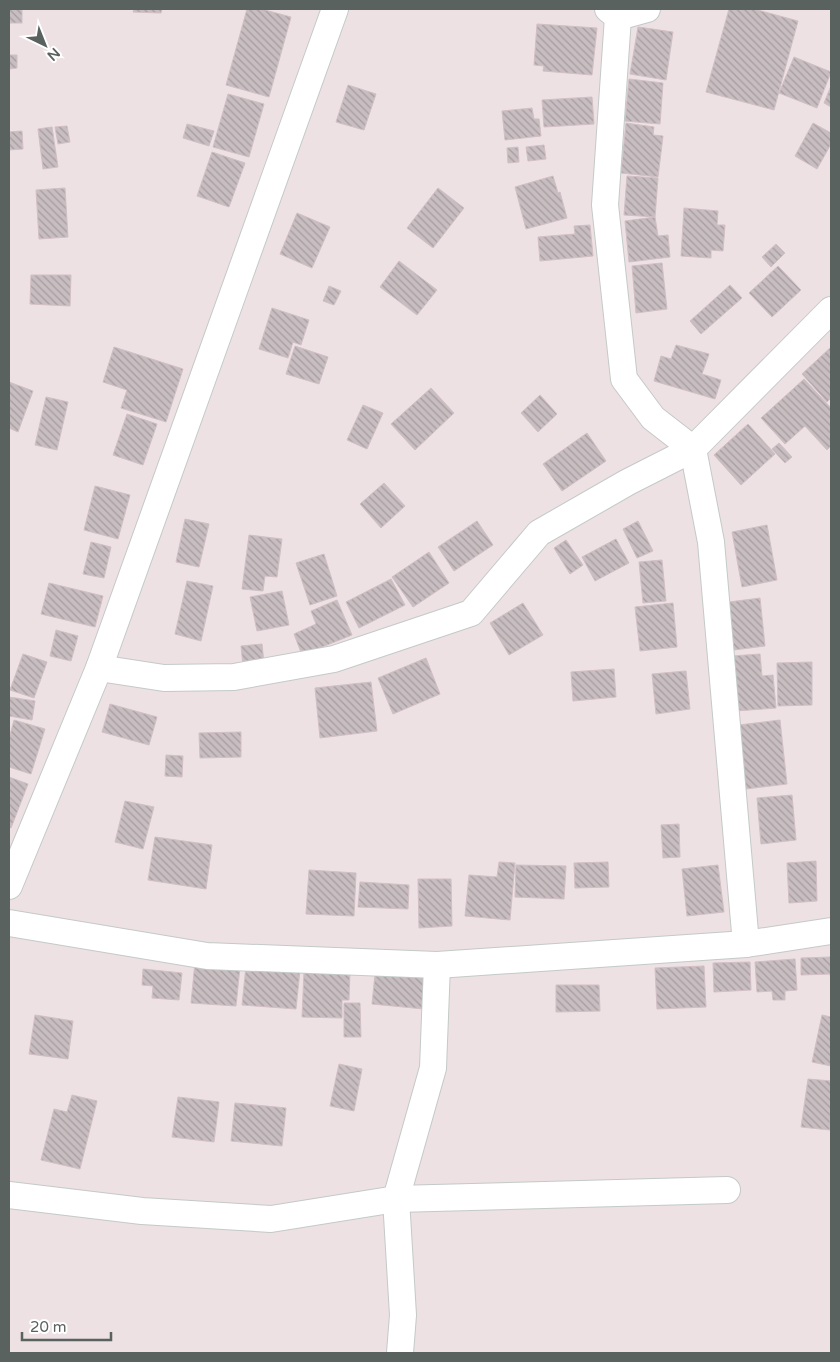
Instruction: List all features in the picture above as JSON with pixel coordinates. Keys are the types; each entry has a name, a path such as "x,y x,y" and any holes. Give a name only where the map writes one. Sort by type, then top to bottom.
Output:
{"street":[{"path":"9,886 100,668 335,9"},
{"path":"647,9 613,13 605,205 624,379 653,418 693,449 711,542 746,944"},
{"path":"100,668 164,678 234,677 334,659 471,613 540,533 628,482 693,449 831,310"},
{"path":"9,923 207,956 436,965 746,944 831,931"},
{"path":"400,1353 403,1315 396,1199 433,1068 436,965"},
{"path":"9,1195 142,1211 272,1219 396,1199 727,1190"}],"building":[{"path":"9,9 22,9 22,23 9,23"},
{"path":"134,9 162,9 161,13 133,12"},
{"path":"247,9 261,9 291,17 269,97 226,85"},
{"path":"729,9 754,9 798,21 774,110 706,92"},
{"path":"537,24 597,28 592,75 543,71 544,66 534,65"},
{"path":"638,27 673,32 666,80 630,74"},
{"path":"9,55 17,55 17,68 9,69"},
{"path":"794,57 831,72 817,108 779,93"},
{"path":"629,79 663,83 660,124 625,121"},
{"path":"348,85 376,94 364,130 336,122"},
{"path":"831,86 831,107 824,103"},
{"path":"228,94 264,104 249,157 213,147"},
{"path":"592,97 594,124 544,127 542,100"},
{"path":"532,108 534,119 539,119 541,136 505,140 502,111"},
{"path":"626,123 654,127 653,135 663,136 658,177 621,173"},
{"path":"813,123 831,133 831,144 817,169 795,156"},
{"path":"187,124 214,131 209,146 183,138"},
{"path":"67,126 70,142 58,144 55,127"},
{"path":"52,127 58,167 43,169 38,129"},
{"path":"22,131 23,149 9,150 9,132"},
{"path":"544,145 546,159 528,161 526,147"},
{"path":"518,147 519,162 508,163 507,148"},
{"path":"212,152 245,163 229,207 197,196"},
{"path":"553,176 558,193 560,192 567,218 526,229 515,187"},
{"path":"627,176 658,178 655,217 624,215"},
{"path":"65,188 68,237 39,239 36,190"},
{"path":"438,188 464,208 433,248 407,228"},
{"path":"684,208 718,211 717,225 725,225 723,251 711,250 711,258 681,256"},
{"path":"297,213 330,227 312,268 280,254"},
{"path":"655,217 658,236 668,235 670,257 629,262 625,221"},
{"path":"590,225 593,256 540,261 538,237 575,234 574,226"},
{"path":"776,244 785,253 771,267 762,257"},
{"path":"399,261 437,290 417,315 380,287"},
{"path":"662,263 667,309 636,313 632,266"},
{"path":"778,266 801,290 772,317 749,293"},
{"path":"31,275 71,275 70,306 30,304"},
{"path":"730,285 742,298 701,334 690,321"},
{"path":"329,286 341,291 334,305 323,301"},
{"path":"272,308 309,320 301,345 293,342 288,358 259,349"},
{"path":"676,345 709,354 702,374 721,380 715,399 654,381 661,356 671,359"},
{"path":"295,346 328,357 319,384 286,374"},
{"path":"114,347 183,369 166,422 121,408 127,390 103,382"},
{"path":"831,347 831,398 827,402 802,374"},
{"path":"804,379 831,408 831,446 827,450 805,426 785,444 761,418"},
{"path":"9,382 33,391 18,432 9,428"},
{"path":"431,388 454,413 415,450 391,424"},
{"path":"540,395 557,414 538,432 521,413"},
{"path":"46,397 68,402 57,450 35,445"},
{"path":"363,405 383,413 367,449 347,440"},
{"path":"127,414 157,424 143,465 113,455"},
{"path":"748,424 775,454 741,485 714,455"},
{"path":"587,433 606,461 562,491 543,464"},
{"path":"779,443 792,457 785,463 772,449"},
{"path":"384,483 405,506 381,528 360,504"},
{"path":"95,486 130,495 118,539 84,530"},
{"path":"185,519 209,524 199,567 176,562"},
{"path":"477,521 493,545 454,571 438,547"},
{"path":"638,521 653,551 637,558 623,529"},
{"path":"767,525 777,580 742,587 732,532"},
{"path":"249,535 282,539 277,577 265,576 263,591 242,589"},
{"path":"616,539 629,563 595,581 582,557"},
{"path":"566,540 583,565 570,574 554,548"},
{"path":"91,542 111,547 104,578 83,574"},
{"path":"429,552 449,583 413,607 392,577"},
{"path":"324,554 337,596 310,605 296,563"},
{"path":"662,560 666,601 643,603 639,562"},
{"path":"391,579 405,605 359,628 346,602"},
{"path":"187,581 213,586 201,641 175,634"},
{"path":"49,583 103,596 95,627 41,614"},
{"path":"282,591 289,625 257,631 250,597"},
{"path":"760,598 765,646 734,650 729,602"},
{"path":"337,600 352,635 302,655 294,634 316,624 311,611"},
{"path":"523,603 543,635 509,655 490,623"},
{"path":"673,603 677,647 640,651 635,607"},
{"path":"56,630 78,636 71,661 50,656"},
{"path":"262,644 264,663 243,666 241,646"},
{"path":"23,654 47,662 34,698 10,690"},
{"path":"760,654 762,676 773,675 776,708 736,711 732,656"},
{"path":"426,658 440,694 393,714 378,678"},
{"path":"812,662 812,705 778,706 777,663"},
{"path":"614,669 616,697 573,701 571,672"},
{"path":"686,671 690,709 656,714 652,674"},
{"path":"371,682 377,731 320,738 315,688"},
{"path":"9,697 35,701 32,720 9,716"},
{"path":"110,704 157,717 149,745 102,732"},
{"path":"14,720 45,729 31,774 9,767 9,739"},
{"path":"780,720 787,784 746,789 739,725"},
{"path":"241,732 241,757 200,758 199,733"},
{"path":"166,755 183,756 182,777 165,776"},
{"path":"9,777 28,784 11,828 9,827"},
{"path":"792,795 796,840 761,844 757,798"},
{"path":"125,801 154,807 143,849 115,842"},
{"path":"679,824 680,857 663,858 661,825"},
{"path":"155,837 212,845 206,889 148,880"},
{"path":"816,861 817,901 789,903 787,863"},
{"path":"499,862 515,863 510,920 465,916 469,875 497,877"},
{"path":"608,862 609,887 575,888 574,863"},
{"path":"516,865 566,866 564,899 515,897"},
{"path":"718,865 724,912 687,916 682,869"},
{"path":"309,870 356,873 354,916 306,914"},
{"path":"418,879 451,879 452,926 419,928"},
{"path":"360,882 409,885 408,909 358,907"},
{"path":"831,957 831,981 830,974 801,975 801,958"},
{"path":"795,959 797,990 785,991 785,1000 773,1000 772,991 757,992 755,962"},
{"path":"195,962 240,967 236,1006 191,1003"},
{"path":"750,962 751,990 714,992 713,963"},
{"path":"376,964 428,968 424,1009 372,1004"},
{"path":"246,966 300,970 296,1009 242,1005"},
{"path":"704,966 706,1007 657,1009 655,968"},
{"path":"143,969 182,973 179,1000 152,998 153,986 142,985"},
{"path":"304,972 350,973 349,1000 342,1000 342,1018 302,1017"},
{"path":"556,985 599,985 600,1011 556,1012"},
{"path":"344,1003 360,1003 361,1037 344,1037"},
{"path":"35,1015 73,1021 68,1059 29,1054"},
{"path":"822,1015 831,1017 831,1066 812,1062"},
{"path":"339,1064 362,1069 354,1111 330,1106"},
{"path":"808,1079 831,1081 830,1130 801,1127"},
{"path":"72,1095 97,1101 80,1169 41,1160 54,1109 67,1112"},
{"path":"178,1097 219,1102 214,1142 172,1137"},
{"path":"235,1103 286,1108 282,1146 231,1141"}]}
